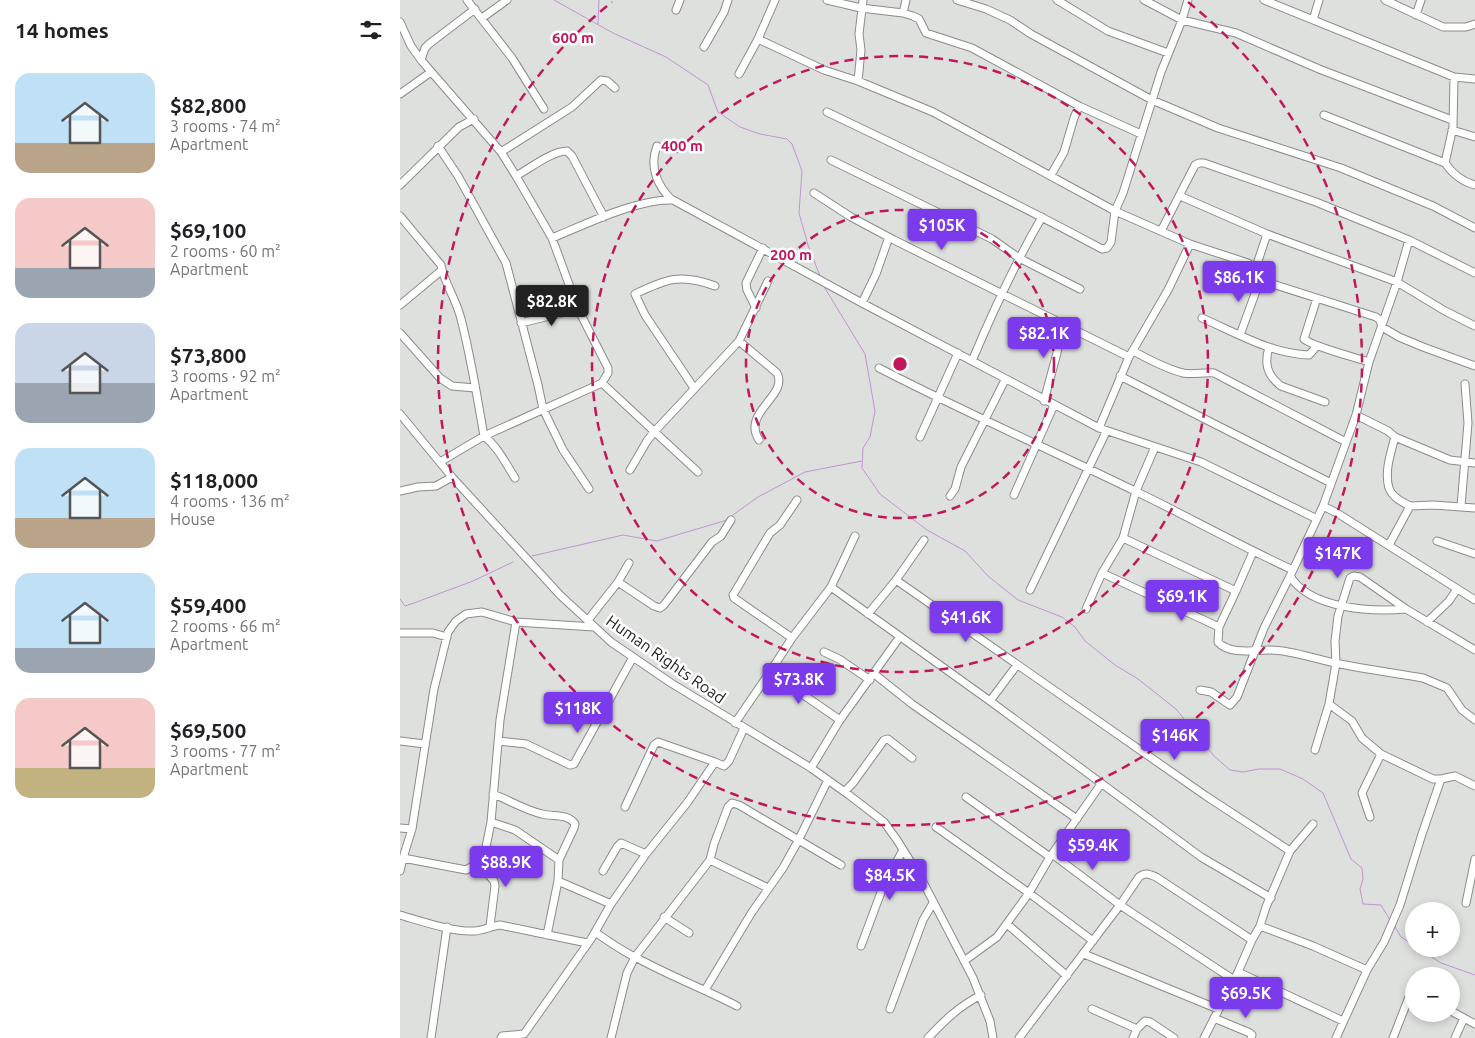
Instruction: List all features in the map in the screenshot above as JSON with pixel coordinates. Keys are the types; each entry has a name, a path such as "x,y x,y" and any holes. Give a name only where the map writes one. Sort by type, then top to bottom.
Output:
{"street":[{"path":"467,0 512,58 544,109"},
{"path":"482,18 507,0"},
{"path":"676,10 680,0"},
{"path":"704,47 724,12 728,0"},
{"path":"738,74 758,39 775,0"},
{"path":"828,0 861,8 903,13 919,19 926,33 972,48 1079,106 1142,134"},
{"path":"858,81 861,50 859,34 863,0"},
{"path":"903,13 906,0"},
{"path":"957,0 986,9 1010,20 1031,34 1152,100 1218,128 1341,168 1425,202 1475,228"},
{"path":"1057,0 1108,31 1168,54"},
{"path":"1144,0 1182,20 1236,33 1328,72 1452,120"},
{"path":"827,112 936,164 1102,249 1107,248 1112,242 1115,211 1123,193 1152,100 1188,0"},
{"path":"1264,0 1454,77 1475,80"},
{"path":"1313,20 1319,0"},
{"path":"1385,0 1443,27 1466,27 1475,24"},
{"path":"1416,15 1421,0"},
{"path":"421,60 429,44 475,10"},
{"path":"400,22 411,46 421,60 501,152 516,176 552,238 578,309 608,368 608,373 602,383 484,436 440,462"},
{"path":"758,39 824,70 858,81 933,112 1115,211 1190,244 1248,263 1255,270 1260,280 1376,317 1380,320 1382,327 1407,340 1475,366"},
{"path":"400,94 431,72"},
{"path":"1445,163 1452,130 1454,77"},
{"path":"501,152 572,107 601,80 607,81 615,88"},
{"path":"1051,175 1067,146 1079,106"},
{"path":"1324,115 1445,163 1458,176 1475,185"},
{"path":"400,185 459,127 474,120"},
{"path":"1452,130 1475,137"},
{"path":"438,146 458,176 506,263 543,409 563,450 589,490"},
{"path":"656,146 654,162 656,178 664,192 673,200 1044,401 1102,430 1201,462 1317,519"},
{"path":"516,176 554,154 567,151 572,156 604,217"},
{"path":"831,160 992,239 1019,258 1080,289"},
{"path":"1161,231 1195,165 1204,163 1316,202 1409,240 1475,272"},
{"path":"814,193 851,217 1062,324 1131,354 1182,373 1214,373 1346,442"},
{"path":"1180,196 1267,234 1397,282 1445,311 1475,326"},
{"path":"552,238 604,217 652,201 673,200"},
{"path":"400,216 441,264 461,318 484,436 497,450 515,478"},
{"path":"972,361 1019,258 1042,217"},
{"path":"1255,270 1267,234"},
{"path":"862,303 876,274 889,237"},
{"path":"1200,690 1211,692 1227,704 1233,703 1274,605 1292,573 1323,506 1356,414 1369,362 1397,282 1409,240"},
{"path":"1030,590 1087,469 1120,376 1168,290 1190,244"},
{"path":"756,308 747,290 746,283 763,248"},
{"path":"400,306 442,270"},
{"path":"694,388 644,316 635,294 664,281 679,278 698,280 714,286"},
{"path":"1240,335 1260,280"},
{"path":"630,470 646,441 739,341 768,281"},
{"path":"1317,298 1304,339 1317,346 1369,362"},
{"path":"520,323 578,309"},
{"path":"1202,318 1268,347 1309,355 1317,346"},
{"path":"1044,401 1057,353 1062,324"},
{"path":"400,333 440,378 452,386 475,388"},
{"path":"739,341 777,373 779,378 780,384 756,422 755,433 760,440"},
{"path":"1268,347 1266,364 1268,371 1276,382 1281,386 1325,402"},
{"path":"920,437 958,354"},
{"path":"879,368 937,398 1136,491 1253,552 1292,573 1302,591 1308,595 1340,606 1394,610 1406,609"},
{"path":"1120,376 1331,483"},
{"path":"950,496 955,489 961,467 1005,380"},
{"path":"602,383 698,472"},
{"path":"1461,506 1464,462 1471,423 1465,384"},
{"path":"1014,495 1054,405"},
{"name":"Human Rights Road","path":"400,414 452,477 560,594 611,642 735,723 811,768 845,791 884,822 922,880 964,961 981,995 990,1021 993,1038"},
{"path":"1356,414 1396,436 1450,460 1475,463"},
{"path":"1396,436 1389,464 1390,489 1397,499 1410,506 1461,506 1475,508"},
{"path":"1086,609 1102,573 1123,538 1136,491 1155,447"},
{"path":"400,491 436,486 452,477"},
{"path":"792,638 734,598 733,595 770,533 780,525 796,500"},
{"path":"1323,506 1337,512 1475,600"},
{"path":"1389,545 1410,506"},
{"path":"618,582 660,608 712,542 721,536 732,520"},
{"path":"735,723 792,638 831,587 855,536"},
{"path":"1123,538 1236,591"},
{"path":"868,614 896,580 924,540"},
{"path":"1437,541 1475,554"},
{"path":"1253,552 1220,627 1218,642 1220,645 1229,649 1271,650 1423,678 1447,688 1462,710 1475,720"},
{"path":"588,620 618,582 629,563"},
{"path":"1102,573 1220,627"},
{"path":"1315,750 1329,704 1336,663 1335,641 1340,606 1350,578 1354,576 1360,577 1406,609 1475,650"},
{"path":"896,580 1206,796 1290,851"},
{"path":"831,587 1201,857 1270,898"},
{"path":"1427,622 1449,602 1457,589"},
{"path":"400,871 412,829 434,689 448,632 456,621 466,614 482,612 516,622 594,627"},
{"path":"403,858 466,870 478,864 484,858 491,822 498,741 516,622"},
{"path":"400,633 429,633 447,637"},
{"path":"811,768 840,720 899,638"},
{"path":"824,652 872,677 1077,819"},
{"path":"498,741 526,744 570,765 574,764 633,657"},
{"path":"990,702 1017,665"},
{"path":"770,672 840,720"},
{"path":"1329,704 1352,721 1362,738 1381,754 1433,778 1441,779 1455,776 1475,786"},
{"path":"625,807 654,745 658,742 724,766 729,761 744,728"},
{"path":"845,791 884,740 888,739 912,758"},
{"path":"400,741 425,744"},
{"path":"1370,817 1362,793 1381,754"},
{"path":"501,1038 502,1036 524,1034 588,943 646,854 687,803 715,762"},
{"path":"1336,1038 1367,970 1384,942 1400,905 1441,779"},
{"path":"705,990 768,888 783,868 828,780"},
{"path":"964,961 997,937 1101,784"},
{"path":"493,794 539,814 557,815 573,820 576,824 559,860 558,881 547,935"},
{"path":"966,797 1120,905 1234,980"},
{"path":"611,1038 627,973 635,957 664,917 710,860 728,807 732,803 739,805 841,865"},
{"path":"491,822 515,830 559,860"},
{"path":"1204,1038 1260,926 1290,851 1313,824"},
{"path":"936,827 1029,892 1093,941"},
{"path":"400,828 412,829"},
{"path":"604,871 621,843 646,854"},
{"path":"861,946 884,887 903,850"},
{"path":"1466,903 1475,859"},
{"path":"710,860 768,888"},
{"path":"478,864 494,881 495,886 490,926"},
{"path":"1019,1038 1143,874 1149,873 1252,940"},
{"path":"558,881 612,904"},
{"path":"890,1009 923,920 933,903"},
{"path":"400,915 447,927 474,931 500,925 588,943"},
{"path":"664,917 689,933"},
{"path":"1006,924 1067,976"},
{"path":"1260,926 1313,946 1367,970"},
{"path":"431,1038 447,927"},
{"path":"595,932 635,957 689,985 705,990 738,1006"},
{"path":"1084,954 1218,1009"},
{"path":"1238,972 1343,1021"},
{"path":"928,1038 950,1015 964,1004 981,995"},
{"path":"1395,1037 1405,1006"},
{"path":"1092,1009 1137,1028"},
{"path":"1460,1016 1475,1024"},
{"path":"1214,1018 1250,1033 1252,1035 1251,1038"},
{"path":"1455,1038 1464,1018"},
{"path":"1133,1038 1137,1028 1145,1021 1150,1022 1174,1038"}],"waterway":[{"path":"554,0 613,33 666,57 708,85 718,112 740,127 760,134 787,139 792,144 802,171 799,213 808,245 820,276"},
{"path":"598,24 599,0"},
{"path":"823,285 865,354 875,411 870,437 863,448 862,468 880,494 927,530 965,551 988,576 1018,600 1062,617 1075,627 1085,641 1176,709 1214,756 1230,770 1243,772 1259,769 1280,769 1303,779 1323,793 1351,859 1362,868 1363,879 1360,889 1363,904 1381,905 1390,920"},
{"path":"730,517 758,497 805,472 862,461"},
{"path":"532,556 623,535 657,541 727,520"},
{"path":"400,599 405,606 473,581 513,562"},
{"path":"1394,925 1401,937 1405,939"},
{"path":"1432,957 1441,963 1475,975"}]}
